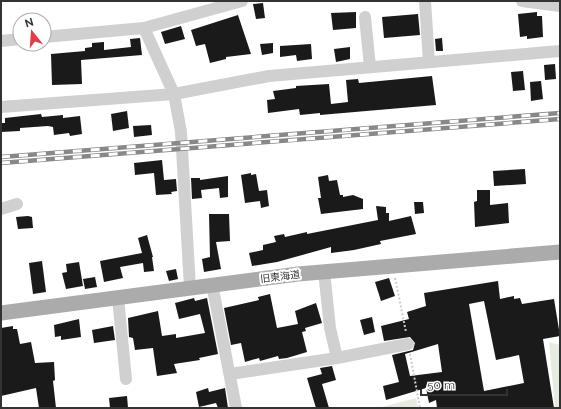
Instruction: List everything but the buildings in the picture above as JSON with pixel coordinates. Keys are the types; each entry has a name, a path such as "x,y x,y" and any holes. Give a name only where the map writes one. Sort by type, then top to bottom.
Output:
{"main road":[{"name":"旧東海道","path":"1,313 212,284 324,271 560,252"}],"street":[{"path":"52,36 144,28 242,1"},
{"path":"424,1 429,62"},
{"path":"522,1 560,6"},
{"path":"365,17 370,67"},
{"path":"144,28 174,94 181,132 190,288"},
{"path":"1,41 12,40"},
{"path":"1,107 174,94 270,76 560,51"},
{"path":"1,209 17,204"},
{"path":"324,271 330,328 337,358"},
{"path":"212,284 236,408"},
{"path":"118,298 126,379"},
{"path":"230,374 337,358 408,344"}],"shaded area":[{"path":"549,342 560,345 560,408 555,408"},
{"path":"416,398 418,408 378,408"}],"railway":[{"path":"1,157 560,113"},
{"path":"1,163 560,119"}]}
